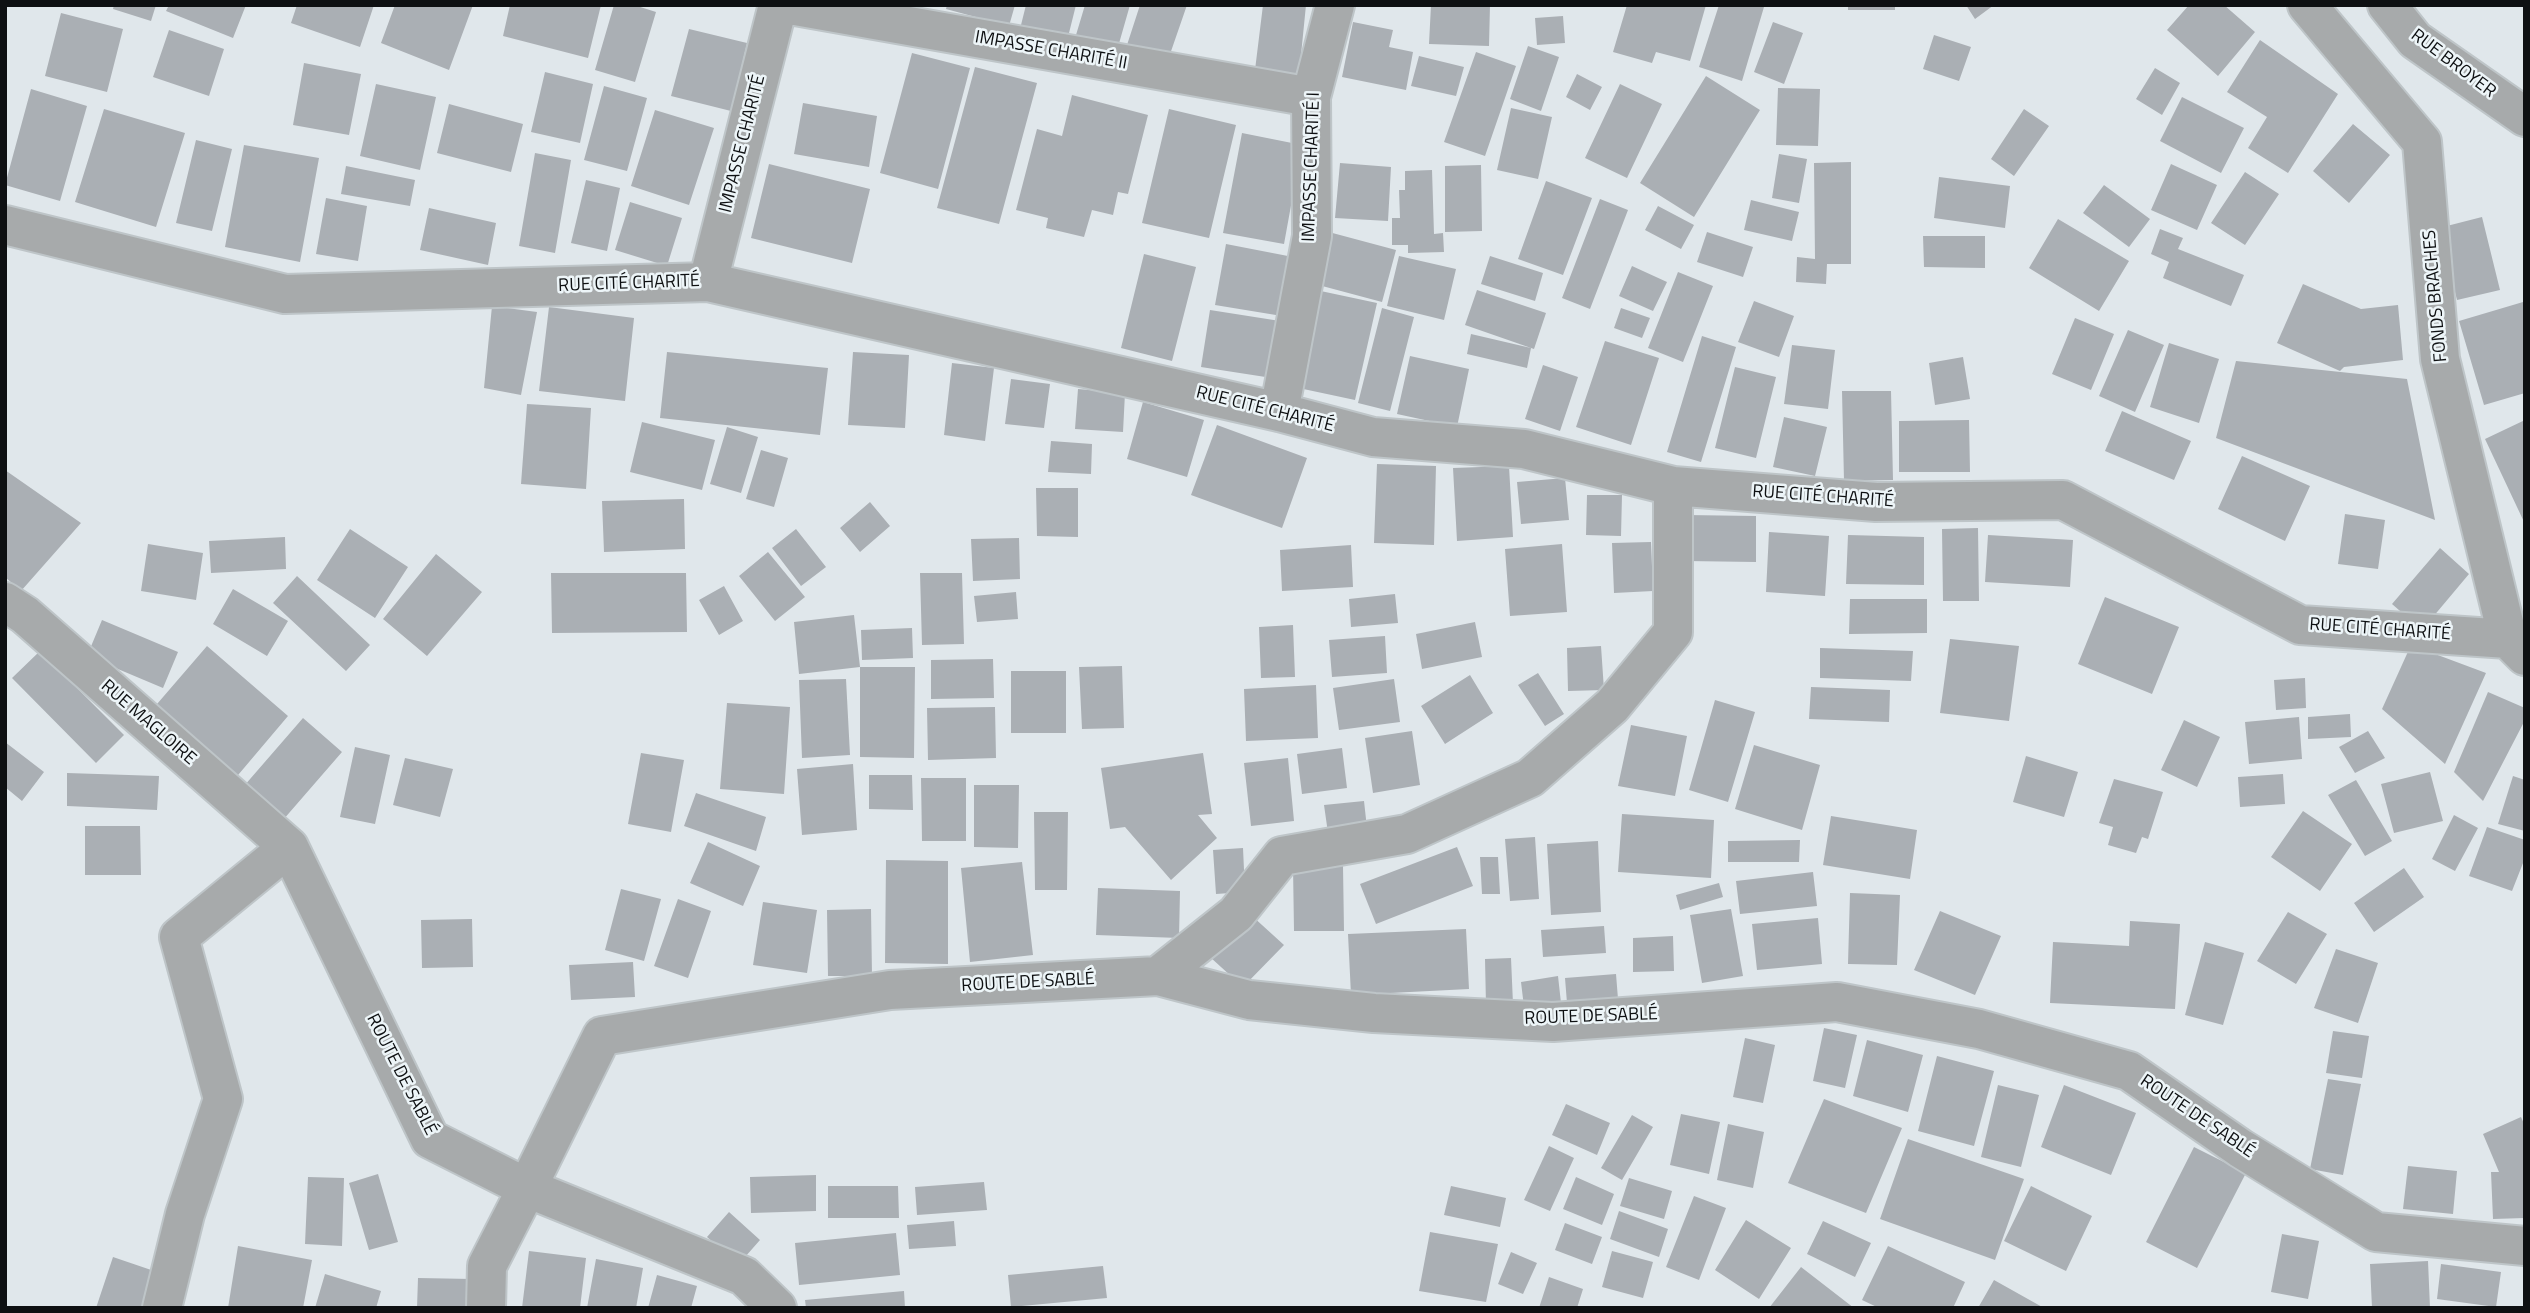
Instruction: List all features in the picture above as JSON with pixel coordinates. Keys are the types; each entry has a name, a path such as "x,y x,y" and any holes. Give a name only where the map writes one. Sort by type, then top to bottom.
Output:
{"street":[{"name":"IMPASSE CHARITÉ","path":"708,282 778,5"},
{"name":"IMPASSE CHARITÉ II","path":"790,5 1311,97"},
{"name":"IMPASSE CHARITÉ I","path":"1279,412 1312,236 1311,97 1335,5"},
{"name":"FONDS BRACHES","path":"2307,5 2422,142 2440,359 2516,647"},
{"name":"RUE BROYER","path":"2386,5 2415,40 2525,117"},
{"name":"RUE CITÉ CHARITÉ","path":"5,225 285,294 708,282 1279,412 1373,437 1524,449 1672,486 1876,502 2063,500 2300,625 2516,647"},
{"path":"1158,976 1236,915 1282,856 1407,834 1530,778 1612,706 1673,632 1672,486"},
{"name":"RUE MAGLOIRE","path":"5,602 24,615 289,847"},
{"path":"162,1308 185,1214 223,1099 179,937 289,847"},
{"name":"ROUTE DE SABLÉ","path":"289,847 430,1139 527,1188 603,1036 890,990 1158,976 1249,1000 1374,1013 1553,1022 1837,1002 1979,1029 2129,1071 2240,1148 2376,1232 2525,1246"},
{"path":"486,1308 487,1266 527,1188 744,1276 777,1308"}],"building":[{"path":"114,5 156,5 151,21 113,9"},
{"path":"169,5 246,5 233,38 166,11"},
{"path":"297,5 374,5 360,47 291,23"},
{"path":"395,5 473,5 449,70 381,43"},
{"path":"510,5 601,5 588,58 503,36"},
{"path":"614,5 634,5 656,12 635,82 595,70"},
{"path":"947,5 1015,5 1009,26 946,9"},
{"path":"1026,5 1076,5 1067,41 1020,29"},
{"path":"1085,5 1130,5 1118,47 1076,35"},
{"path":"1140,5 1187,5 1168,60 1127,45"},
{"path":"1263,5 1306,5 1299,75 1255,70"},
{"path":"1431,5 1490,5 1489,46 1429,44"},
{"path":"1627,5 1706,5 1690,61 1656,52 1652,63 1613,52"},
{"path":"1719,5 1764,7 1742,81 1699,67"},
{"path":"1848,5 1895,5 1895,10 1848,10"},
{"path":"1966,5 1994,5 1975,19"},
{"path":"2189,5 2224,5 2255,32 2218,76 2167,30"},
{"path":"61,13 123,29 107,92 45,76"},
{"path":"1563,16 1565,43 1537,45 1535,18"},
{"path":"1353,22 1393,30 1389,47 1413,52 1406,90 1342,77"},
{"path":"1773,22 1803,33 1784,84 1754,72"},
{"path":"689,29 747,43 731,111 671,96"},
{"path":"169,30 224,49 209,96 153,77"},
{"path":"1934,35 1971,47 1959,81 1923,69"},
{"path":"2260,40 2338,94 2288,173 2248,148 2267,117 2227,92"},
{"path":"1528,46 1559,57 1541,111 1510,99"},
{"path":"1476,52 1516,66 1485,156 1444,142"},
{"path":"912,53 970,68 938,189 880,173"},
{"path":"1419,56 1464,67 1456,96 1411,86"},
{"path":"304,63 361,74 349,135 293,125"},
{"path":"975,67 1037,83 999,224 937,208"},
{"path":"2155,68 2180,83 2162,115 2136,99"},
{"path":"545,72 593,84 580,143 531,132"},
{"path":"1577,74 1602,87 1590,110 1566,97"},
{"path":"1706,76 1760,110 1694,217 1640,183"},
{"path":"376,84 436,97 420,170 360,156"},
{"path":"1620,84 1662,104 1627,178 1585,158"},
{"path":"604,86 647,98 627,171 584,160"},
{"path":"1778,88 1820,89 1818,146 1776,145"},
{"path":"31,89 87,106 60,201 5,185"},
{"path":"1072,95 1148,115 1128,194 1118,192 1113,215 1092,210 1084,237 1046,228 1048,218 1016,210 1037,129 1062,136"},
{"path":"2182,97 2244,128 2221,173 2160,141"},
{"path":"803,103 877,116 869,167 794,154"},
{"path":"449,104 523,124 511,172 437,153"},
{"path":"1511,108 1552,117 1538,179 1497,170"},
{"path":"104,109 185,133 156,227 75,202"},
{"path":"1169,109 1236,125 1209,238 1142,223"},
{"path":"2024,109 2049,126 2014,176 1991,159"},
{"path":"655,110 714,128 689,205 631,186"},
{"path":"2353,124 2390,155 2349,203 2313,171"},
{"path":"1242,133 1302,145 1284,244 1223,233"},
{"path":"196,140 232,149 212,231 176,223"},
{"path":"244,145 319,158 300,262 225,247"},
{"path":"535,153 571,160 555,253 519,246"},
{"path":"1779,154 1807,159 1799,203 1772,198"},
{"path":"1851,162 1851,264 1827,264 1826,284 1796,282 1797,257 1815,259 1814,163"},
{"path":"1340,163 1391,167 1388,221 1335,218"},
{"path":"769,164 870,189 852,263 751,238"},
{"path":"2171,164 2217,185 2197,230 2151,210"},
{"path":"1481,165 1482,231 1445,232 1445,166"},
{"path":"346,166 415,180 410,206 341,194"},
{"path":"1432,170 1434,234 1443,233 1444,252 1408,253 1408,245 1392,245 1392,218 1400,218 1399,190 1405,190 1405,171"},
{"path":"2245,172 2279,194 2245,245 2211,223"},
{"path":"1939,177 2010,186 2005,228 1934,218"},
{"path":"586,180 620,188 607,251 571,243"},
{"path":"1546,181 1592,198 1563,275 1518,259"},
{"path":"2104,185 2150,219 2129,247 2083,213"},
{"path":"326,198 367,206 358,261 316,254"},
{"path":"1600,199 1628,210 1590,309 1562,298"},
{"path":"1751,200 1799,212 1792,241 1744,230"},
{"path":"630,202 682,218 667,266 615,250"},
{"path":"1658,206 1694,225 1681,249 1645,230"},
{"path":"429,208 496,223 488,265 420,250"},
{"path":"2482,217 2500,290 2457,300 2439,228"},
{"path":"2058,219 2129,261 2099,311 2029,268"},
{"path":"2160,229 2183,238 2178,249 2244,275 2231,306 2163,278 2169,262 2151,254"},
{"path":"1325,231 1396,250 1382,302 1311,283"},
{"path":"1707,232 1753,247 1743,277 1697,262"},
{"path":"1923,236 1985,236 1985,268 1924,267"},
{"path":"1226,244 1293,257 1282,316 1215,305"},
{"path":"1144,254 1196,267 1172,361 1121,348"},
{"path":"1399,256 1456,269 1444,320 1387,306"},
{"path":"1490,256 1543,273 1535,301 1481,284"},
{"path":"1632,266 1667,282 1653,311 1619,296"},
{"path":"1678,272 1713,286 1683,362 1648,348"},
{"path":"2303,284 2361,309 2398,305 2403,360 2344,367 2340,371 2277,343"},
{"path":"1316,290 1377,303 1355,400 1294,387"},
{"path":"1477,290 1546,313 1534,349 1465,325"},
{"path":"1754,301 1794,316 1779,357 1738,342"},
{"path":"2523,302 2525,393 2484,405 2459,321"},
{"path":"492,306 537,312 521,395 484,388"},
{"path":"549,307 634,318 625,401 539,391"},
{"path":"1382,308 1414,317 1390,411 1358,403"},
{"path":"1621,308 1650,318 1642,338 1614,328"},
{"path":"1210,310 1280,321 1272,378 1201,367"},
{"path":"2075,318 2114,334 2091,390 2052,374"},
{"path":"2128,330 2164,345 2135,412 2099,396"},
{"path":"1471,334 1531,348 1527,368 1467,354"},
{"path":"1702,336 1736,347 1701,462 1667,452"},
{"path":"1605,341 1659,358 1631,445 1576,427"},
{"path":"2169,343 2219,359 2199,423 2150,407"},
{"path":"1792,345 1835,350 1828,409 1784,404"},
{"path":"667,352 828,368 820,435 660,418"},
{"path":"853,352 909,355 905,428 848,425"},
{"path":"1410,356 1469,369 1457,427 1397,414"},
{"path":"1963,357 1970,399 1935,405 1929,363"},
{"path":"2236,361 2407,379 2435,520 2216,438"},
{"path":"952,363 994,368 985,441 944,435"},
{"path":"1543,365 1578,377 1560,431 1525,419"},
{"path":"1735,367 1776,377 1756,458 1715,448"},
{"path":"1011,379 1050,384 1044,428 1005,424"},
{"path":"1078,389 1125,393 1123,432 1075,429"},
{"path":"1842,391 1891,391 1893,480 1844,481"},
{"path":"1143,402 1204,420 1187,477 1127,459"},
{"path":"527,404 591,408 586,489 521,484"},
{"path":"2122,411 2191,441 2174,480 2105,451"},
{"path":"1784,417 1827,427 1815,476 1773,467"},
{"path":"1969,420 1970,472 1899,472 1899,421"},
{"path":"2525,420 2525,524 2485,439"},
{"path":"642,422 715,440 702,490 630,472"},
{"path":"1217,425 1307,458 1282,528 1191,495"},
{"path":"727,427 758,437 741,493 710,484"},
{"path":"1051,441 1092,444 1091,474 1048,472"},
{"path":"761,450 788,458 774,507 746,499"},
{"path":"2242,456 2310,486 2285,541 2218,509"},
{"path":"1377,464 1436,466 1434,545 1374,543"},
{"path":"1509,466 1513,537 1457,541 1453,468"},
{"path":"5,470 81,523 21,591 5,577"},
{"path":"1565,478 1569,520 1521,524 1517,482"},
{"path":"1036,488 1078,488 1078,537 1037,536"},
{"path":"1587,495 1622,495 1621,536 1586,535"},
{"path":"684,499 685,549 604,552 602,501"},
{"path":"870,502 890,526 860,552 840,528"},
{"path":"2345,514 2385,520 2378,569 2338,564"},
{"path":"1686,515 1756,516 1756,562 1686,561"},
{"path":"1978,528 1979,601 1943,601 1942,529"},
{"path":"350,529 408,567 375,618 317,580"},
{"path":"796,529 826,567 801,586 772,548"},
{"path":"1769,532 1829,536 1825,596 1766,592"},
{"path":"1848,535 1924,537 1924,585 1846,584"},
{"path":"1988,535 2073,540 2070,587 1985,582"},
{"path":"285,537 286,569 211,573 209,541"},
{"path":"1019,538 1020,579 973,581 971,539"},
{"path":"1651,542 1653,591 1614,593 1612,543"},
{"path":"148,544 203,553 196,600 141,591"},
{"path":"1562,544 1567,612 1510,616 1505,549"},
{"path":"1351,545 1353,587 1282,591 1280,550"},
{"path":"2440,548 2469,574 2422,630 2392,604"},
{"path":"768,552 805,597 775,621 739,576"},
{"path":"436,554 482,592 427,656 383,619"},
{"path":"551,573 686,573 687,632 552,633"},
{"path":"920,573 962,573 964,644 922,645"},
{"path":"297,576 370,645 346,671 273,603"},
{"path":"724,586 743,621 719,635 699,600"},
{"path":"233,589 288,621 267,656 213,624"},
{"path":"1016,592 1018,619 977,622 974,596"},
{"path":"1395,594 1398,623 1351,627 1349,599"},
{"path":"2105,597 2179,627 2152,694 2078,664"},
{"path":"1850,599 1927,599 1927,633 1849,634"},
{"path":"854,615 860,667 799,674 794,622"},
{"path":"102,620 178,652 163,688 87,656"},
{"path":"1475,622 1482,657 1422,669 1416,634"},
{"path":"1293,625 1295,677 1261,678 1259,627"},
{"path":"912,628 913,658 862,660 861,630"},
{"path":"1385,636 1387,673 1332,677 1329,640"},
{"path":"1950,639 2019,646 2009,721 1940,713"},
{"path":"2411,645 2486,673 2445,764 2382,709"},
{"path":"207,646 288,716 233,781 151,711"},
{"path":"1601,646 1604,690 1568,691 1567,648"},
{"path":"1820,648 1913,651 1911,681 1820,678"},
{"path":"40,651 124,735 96,763 12,678"},
{"path":"993,659 994,698 931,699 931,660"},
{"path":"1122,666 1124,728 1082,729 1079,667"},
{"path":"860,667 915,667 914,758 860,757"},
{"path":"1011,671 1066,671 1066,733 1011,733"},
{"path":"1538,673 1564,714 1545,726 1518,685"},
{"path":"1470,675 1493,713 1445,744 1421,706"},
{"path":"2305,678 2306,708 2276,710 2274,680"},
{"path":"846,679 850,755 802,758 799,680"},
{"path":"1394,679 1400,722 1339,730 1333,688"},
{"path":"1316,685 1318,738 1246,741 1244,689"},
{"path":"1811,687 1890,690 1889,722 1809,719"},
{"path":"2488,692 2525,708 2525,720 2483,801 2454,772"},
{"path":"1715,700 1755,712 1728,802 1689,790"},
{"path":"727,703 790,707 784,794 720,789"},
{"path":"995,707 996,758 928,760 927,708"},
{"path":"2350,714 2351,737 2308,739 2308,717"},
{"path":"2299,717 2302,759 2249,764 2245,722"},
{"path":"303,718 342,752 283,820 244,786"},
{"path":"2184,720 2220,737 2197,787 2161,770"},
{"path":"1631,725 1687,736 1675,796 1618,786"},
{"path":"1412,731 1420,785 1373,793 1365,738"},
{"path":"2368,731 2385,758 2355,773 2339,747"},
{"path":"5,742 44,772 22,801 5,787"},
{"path":"1754,745 1820,765 1802,830 1735,809"},
{"path":"355,747 390,755 375,824 340,817"},
{"path":"1342,748 1347,788 1302,794 1297,754"},
{"path":"641,753 684,760 671,832 628,824"},
{"path":"1203,753 1212,814 1198,815 1217,838 1171,880 1125,827 1110,829 1101,768"},
{"path":"2026,756 2078,772 2064,817 2013,802"},
{"path":"405,758 453,769 440,817 393,805"},
{"path":"1288,758 1294,821 1251,826 1244,763"},
{"path":"853,764 857,830 802,835 797,769"},
{"path":"2430,772 2443,821 2394,833 2381,784"},
{"path":"67,773 159,776 157,810 67,806"},
{"path":"2283,774 2285,804 2240,807 2238,777"},
{"path":"869,775 912,775 913,810 869,809"},
{"path":"2513,776 2525,780 2525,831 2498,824"},
{"path":"921,778 966,778 966,841 922,841"},
{"path":"2114,779 2163,792 2148,839 2142,837 2136,853 2108,845 2113,827 2099,823"},
{"path":"2356,780 2392,841 2365,856 2328,795"},
{"path":"974,785 1019,785 1018,848 974,847"},
{"path":"696,793 766,817 756,851 684,826"},
{"path":"1364,801 1367,828 1328,833 1324,805"},
{"path":"2303,811 2352,844 2320,891 2271,857"},
{"path":"1034,812 1068,812 1067,890 1035,890"},
{"path":"1622,814 1714,820 1711,878 1618,872"},
{"path":"2454,815 2478,828 2455,871 2432,859"},
{"path":"1831,816 1917,830 1910,879 1823,865"},
{"path":"85,826 140,826 141,875 85,875"},
{"path":"2487,827 2525,840 2525,858 2512,891 2469,876"},
{"path":"1535,837 1539,899 1510,901 1505,839"},
{"path":"1800,840 1799,862 1728,862 1728,841"},
{"path":"1598,841 1601,912 1551,915 1547,844"},
{"path":"708,842 760,866 743,906 690,883"},
{"path":"1457,847 1473,886 1376,924 1360,884"},
{"path":"1243,848 1245,892 1216,894 1213,850"},
{"path":"1480,857 1498,857 1500,894 1482,894"},
{"path":"886,860 948,861 948,964 885,963"},
{"path":"1022,862 1033,955 970,962 961,868"},
{"path":"1293,866 1343,866 1344,931 1294,931"},
{"path":"2404,868 2424,897 2374,932 2354,903"},
{"path":"1813,872 1817,906 1740,914 1736,881"},
{"path":"1719,883 1723,897 1680,910 1676,895"},
{"path":"1098,888 1180,891 1179,938 1096,935"},
{"path":"621,889 661,899 644,961 605,950"},
{"path":"1850,893 1900,895 1897,965 1848,964"},
{"path":"678,899 711,911 688,978 654,966"},
{"path":"763,902 817,910 807,973 753,965"},
{"path":"871,909 872,976 828,976 827,910"},
{"path":"1731,909 1743,976 1702,983 1690,915"},
{"path":"1940,911 2001,936 1975,995 1914,970"},
{"path":"2288,912 2327,934 2296,984 2257,961"},
{"path":"1251,915 1284,945 1243,987 1210,957"},
{"path":"1818,918 1822,964 1757,970 1752,924"},
{"path":"472,919 473,967 422,968 421,920"},
{"path":"2130,921 2180,924 2175,1009 2050,1003 2053,942 2129,946"},
{"path":"1604,926 1606,953 1543,957 1541,930"},
{"path":"1466,929 1469,989 1351,995 1348,934"},
{"path":"1673,936 1674,971 1633,972 1633,938"},
{"path":"2205,942 2244,953 2223,1025 2185,1015"},
{"path":"2336,949 2378,963 2358,1023 2314,1008"},
{"path":"1511,958 1513,1004 1486,1005 1485,959"},
{"path":"633,962 635,997 571,1000 569,965"},
{"path":"1616,974 1618,999 1567,1003 1565,978"},
{"path":"1558,976 1561,1003 1524,1007 1521,982"},
{"path":"1824,1028 1857,1035 1845,1088 1813,1081"},
{"path":"2333,1031 2369,1036 2362,1078 2326,1073"},
{"path":"1745,1038 1775,1045 1763,1103 1733,1097"},
{"path":"1867,1040 1923,1055 1908,1112 1853,1096"},
{"path":"1937,1056 1994,1071 1974,1146 1918,1131"},
{"path":"2328,1079 2361,1084 2343,1175 2310,1169"},
{"path":"1998,1085 2039,1095 2021,1167 1981,1157"},
{"path":"2064,1085 2136,1113 2111,1175 2041,1147"},
{"path":"1824,1099 1902,1128 1866,1213 1788,1183"},
{"path":"1566,1104 1610,1123 1597,1155 1552,1135"},
{"path":"1681,1114 1720,1122 1709,1174 1670,1165"},
{"path":"1632,1115 1653,1127 1622,1180 1601,1168"},
{"path":"2521,1117 2525,1126 2525,1218 2493,1219 2491,1172 2499,1172 2483,1134"},
{"path":"1728,1124 1764,1132 1753,1188 1717,1180"},
{"path":"1908,1139 2024,1179 1995,1260 1880,1219"},
{"path":"1549,1146 1574,1158 1550,1211 1524,1200"},
{"path":"2194,1147 2246,1173 2197,1268 2146,1242"},
{"path":"2408,1166 2457,1171 2453,1214 2403,1209"},
{"path":"378,1174 398,1242 369,1250 349,1183"},
{"path":"816,1175 816,1211 751,1213 750,1177"},
{"path":"308,1177 344,1178 342,1246 305,1244"},
{"path":"1576,1177 1614,1194 1602,1225 1563,1209"},
{"path":"1629,1178 1672,1191 1664,1219 1620,1206"},
{"path":"984,1182 987,1210 917,1215 915,1187"},
{"path":"828,1186 898,1186 899,1218 828,1218"},
{"path":"1451,1186 1506,1198 1500,1227 1444,1215"},
{"path":"2031,1186 2092,1216 2066,1271 2004,1241"},
{"path":"1694,1196 1726,1208 1699,1280 1666,1267"},
{"path":"1619,1211 1668,1229 1659,1257 1610,1239"},
{"path":"729,1212 760,1240 738,1265 707,1237"},
{"path":"1746,1220 1791,1248 1759,1299 1715,1270"},
{"path":"954,1221 956,1246 909,1249 907,1225"},
{"path":"1823,1221 1871,1243 1855,1277 1807,1254"},
{"path":"1565,1223 1602,1237 1592,1264 1555,1250"},
{"path":"1430,1232 1498,1244 1486,1302 1419,1291"},
{"path":"896,1233 900,1275 799,1285 795,1243"},
{"path":"2282,1234 2319,1241 2308,1299 2271,1292"},
{"path":"238,1246 312,1260 303,1308 228,1308"},
{"path":"1888,1246 1965,1282 1953,1308 1879,1308 1862,1300"},
{"path":"529,1251 586,1258 580,1308 522,1308"},
{"path":"1612,1251 1653,1262 1643,1298 1602,1287"},
{"path":"1511,1252 1537,1263 1523,1294 1498,1284"},
{"path":"113,1257 160,1273 148,1308 96,1308"},
{"path":"596,1259 643,1268 636,1308 587,1308"},
{"path":"2428,1261 2430,1308 2372,1308 2370,1264"},
{"path":"2441,1264 2501,1272 2496,1307 2437,1299"},
{"path":"1103,1266 1107,1298 1011,1307 1008,1275"},
{"path":"1801,1267 1854,1308 1769,1308"},
{"path":"325,1274 381,1291 376,1308 315,1308"},
{"path":"657,1275 697,1286 691,1308 648,1308"},
{"path":"1549,1277 1583,1289 1577,1308 1539,1308"},
{"path":"418,1278 472,1279 472,1308 417,1308"},
{"path":"1994,1280 2044,1308 1978,1308"},
{"path":"904,1291 905,1308 806,1308 805,1300"}]}
